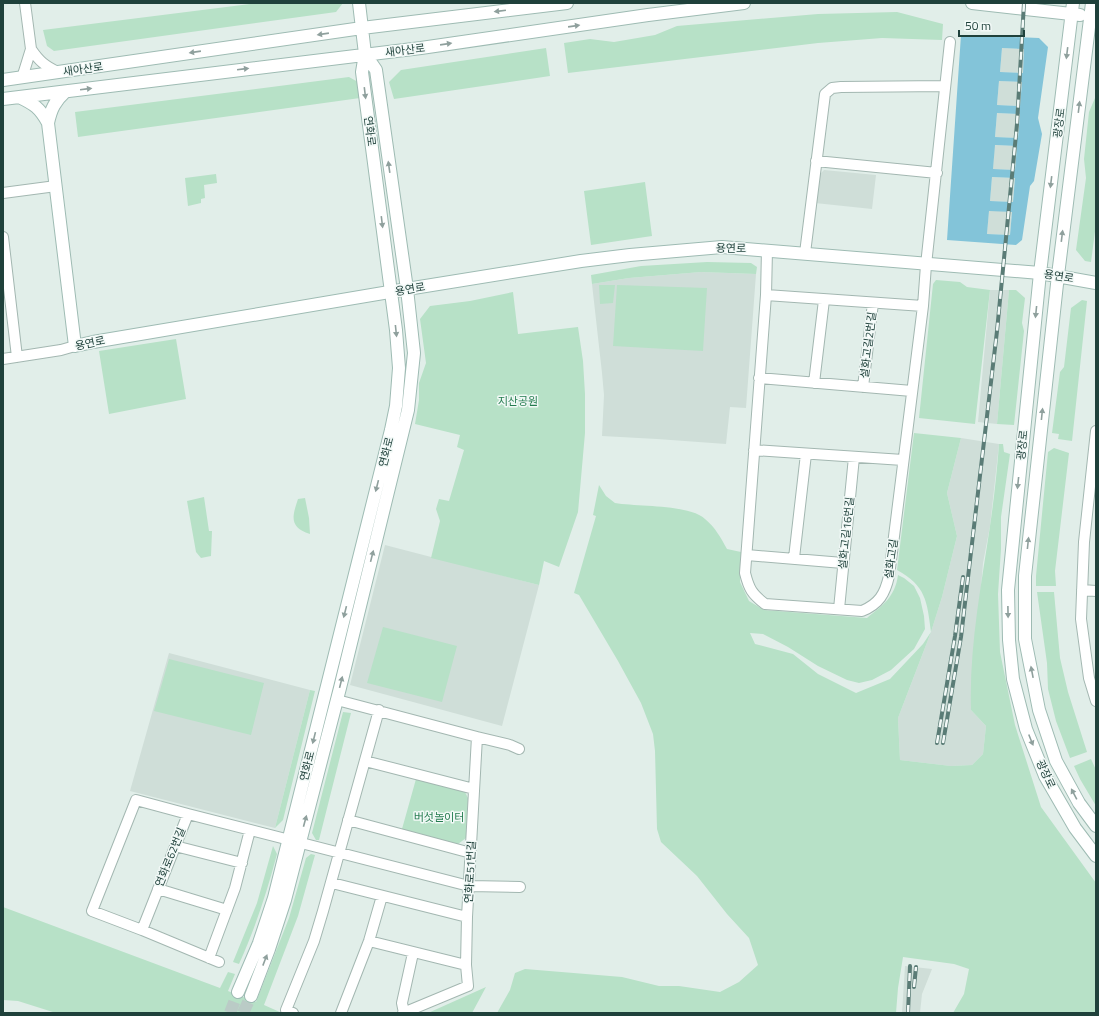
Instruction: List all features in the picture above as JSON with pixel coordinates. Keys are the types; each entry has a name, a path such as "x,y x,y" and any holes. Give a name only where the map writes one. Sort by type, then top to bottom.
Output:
{"street":[{"path":"22,78 31,49 25,3"},
{"path":"359,3 365,54"},
{"name":"새아산로","path":"3,80 362,28 567,3"},
{"name":"새아산로","path":"3,99 421,48 648,15 744,3"},
{"path":"972,3 1073,9 1093,17"},
{"name":"광장로","path":"1092,3 1093,17 1058,275 1025,576 1025,639 1039,710 1056,762 1079,804 1096,826"},
{"name":"광장로","path":"1073,9 1040,273 1008,590 1008,640 1013,679 1026,729 1045,776 1075,828 1096,856"},
{"path":"926,265 950,42"},
{"path":"31,49 38,60 48,68 58,72"},
{"name":"연화로","path":"238,992 259,943 294,840 337,700 408,410 414,353 376,70 365,54"},
{"name":"연화로","path":"251,996 285,900 294,840 396,406 399,368 396,330 362,72 365,54"},
{"path":"805,253 825,94 832,88 841,87 945,86"},
{"name":"새아산로","path":"65,92 56,100 51,110 48,123 75,346"},
{"name":"새아산로","path":"19,97 31,102 41,111 48,123"},
{"path":"816,161 937,173"},
{"path":"3,193 56,186"},
{"path":"3,237 17,356"},
{"name":"용연로","path":"3,358 61,350 131,335 406,289 630,255 722,247 805,253 926,265 1040,273 1096,283"},
{"name":"설화고길","path":"767,250 766,295 746,573 749,588 765,604 862,611 872,607 882,596 886,588 889,576 923,306 926,265"},
{"name":"설화고길2번길","path":"766,295 923,306"},
{"path":"814,383 824,300"},
{"name":"설화고길2번길","path":"863,387 873,303"},
{"path":"759,378 912,390"},
{"path":"1096,431 1093,486 1084,542 1081,619 1089,678 1096,701"},
{"path":"754,450 903,460"},
{"path":"794,558 806,454"},
{"name":"설화고길16번길","path":"839,609 854,457"},
{"path":"747,555 843,563"},
{"path":"1082,590 1096,591"},
{"path":"337,700 510,745 518,749"},
{"path":"289,1012 314,941 332,883 339,852 366,761 379,710"},
{"name":"연화로51번길","path":"404,1013 468,986 466,965 476,736"},
{"path":"366,761 474,789"},
{"path":"188,814 136,800 92,911 219,962"},
{"name":"연화로62번길","path":"142,930 188,814 294,840"},
{"path":"348,820 471,853"},
{"path":"209,958 227,910 242,863 250,830"},
{"path":"294,840 469,886 520,887"},
{"path":"175,846 242,863"},
{"path":"332,883 468,917"},
{"path":"158,889 227,910"},
{"path":"341,1013 369,941 382,896"},
{"path":"369,941 466,965"},
{"path":"404,1013 402,1003 413,953"}],"shaded area":[{"path":"1002,48 1025,49 1023,73 1000,72"},
{"path":"999,81 1022,82 1020,106 997,105"},
{"path":"997,113 1020,114 1018,138 995,137"},
{"path":"994,145 1017,146 1015,170 993,169"},
{"path":"824,170 876,175 872,209 815,203 819,175"},
{"path":"992,177 1015,178 1013,202 990,201"},
{"path":"989,210 1012,212 1010,235 987,234"},
{"path":"701,272 756,274 746,408 730,407 726,444 602,436 604,395 592,284 629,278"},
{"path":"990,290 1009,290 997,424 978,422"},
{"path":"961,438 999,444 990,526 983,563 971,710 986,726 983,754 972,765 951,766 900,760 898,718 931,632 942,597 957,536 947,493"},
{"path":"385,545 539,585 502,726 350,685"},
{"path":"169,653 310,690 275,828 130,791"},
{"path":"905,966 932,969 922,994 920,1013 902,1013"}],"green space":[{"path":"257,3 343,3 336,12 54,51 47,46 43,30"},
{"path":"897,12 943,24 942,40 882,38 818,43 568,73 564,43 590,39 614,42 655,35 677,26 818,14"},
{"path":"546,48 550,76 394,99 389,82 401,70"},
{"path":"349,77 358,82 360,98 78,137 75,112"},
{"path":"1096,90 1096,224 1091,262 1085,261 1076,250 1086,178 1084,159 1089,112 1095,98"},
{"path":"216,174 217,183 204,185 205,198 201,199 201,203 188,206 185,178"},
{"path":"645,182 652,236 591,245 584,191"},
{"path":"707,262 751,263 757,267 756,274 701,272 629,278 592,284 591,275 641,266"},
{"path":"936,280 960,282 967,287 990,290 975,424 919,418 933,284"},
{"path":"599,285 615,285 613,303 600,304"},
{"path":"617,285 707,288 703,351 613,346"},
{"path":"1009,290 1016,290 1025,298 1022,323 1024,331 1014,425 997,424"},
{"name":"지산공원","path":"513,292 518,334 578,327 583,361 585,433 578,512 559,567 544,561 539,585 431,558 440,521 436,509 439,499 449,501 464,450 457,447 460,435 415,424 419,400 419,383 426,363 420,319 430,306 470,301"},
{"path":"1082,300 1087,301 1072,441 1058,439 1059,434 1052,433 1060,372 1064,367 1071,308"},
{"path":"176,339 186,399 109,414 99,351"},
{"path":"914,433 961,438 947,493 957,536 942,597 931,632 928,611 923,595 914,582 897,570"},
{"path":"999,444 1003,444 1004,452 1010,454 1001,517 1001,549 998,594 1000,652 1015,725 1041,807 1096,883 1096,1013 953,1013 964,994 969,969 954,964 903,957 896,1013 497,1013 510,990 515,973 525,969 622,977 659,986 679,986 720,992 739,982 758,965 749,938 727,914 697,876 661,842 657,829 655,751 653,734 641,703 618,661 579,595 574,593 596,516 593,515 599,485 606,496 615,503 676,508 697,514 709,522 727,549 741,552 740,582 749,601 764,610 867,618 891,595 898,575 914,586 920,598 925,629 914,649 891,670 872,680 859,683 847,680 818,666 788,647 763,634 750,633 755,644 793,654 818,674 856,693 890,679 923,644 931,632 898,718 900,760 951,766 972,765 983,754 986,726 971,710 972,664 993,506"},
{"path":"1054,448 1069,453 1055,571 1056,586 1036,586 1048,452"},
{"path":"204,497 209,531 212,531 211,556 201,558 196,552 187,501"},
{"path":"305,498 309,518 310,534 298,528 294,521 294,511 298,499"},
{"path":"1037,592 1054,592 1060,658 1068,692 1087,752 1070,758 1056,721 1048,689 1047,663"},
{"path":"383,627 457,646 442,702 367,683"},
{"path":"169,659 264,683 251,735 154,711"},
{"path":"310,690 315,691 283,820 275,828"},
{"path":"343,712 351,713 319,840 316,840 312,833"},
{"path":"1091,759 1096,770 1096,806 1074,766"},
{"name":"버섯놀이터","path":"416,779 465,792 468,798 466,838 458,844 402,829"},
{"path":"273,846 277,854 269,882 255,924 239,964 233,962 257,903"},
{"path":"311,854 315,855 298,916 264,1005 282,1013 56,1013 18,1001 3,1000 3,907 220,988 228,972 235,974 228,991 256,1002 289,918 306,858"},
{"path":"486,987 472,1013 428,1013"}],"water":[{"path":"961,35 1039,38 1048,47 1038,118 1042,134 1034,181 1030,186 1022,240 1016,245 947,240","holes":["1002,48 1024,49 1023,73 1000,72","999,81 1022,82 1020,106 997,105","997,113 1020,114 1018,138 995,137","995,145 1017,146 1015,170 993,169","992,177 1015,178 1013,202 990,201","989,211 1012,212 1010,235 987,234"]}],"tunnel":[{"path":"230,1013 238,992"},
{"path":"243,1013 251,996"}],"railway":[{"path":"943,743 961,637 997,331 1017,124 1024,3"},
{"path":"937,743 955,636 963,577"},
{"path":"908,1013 910,966"},
{"path":"914,987 916,967"}]}
